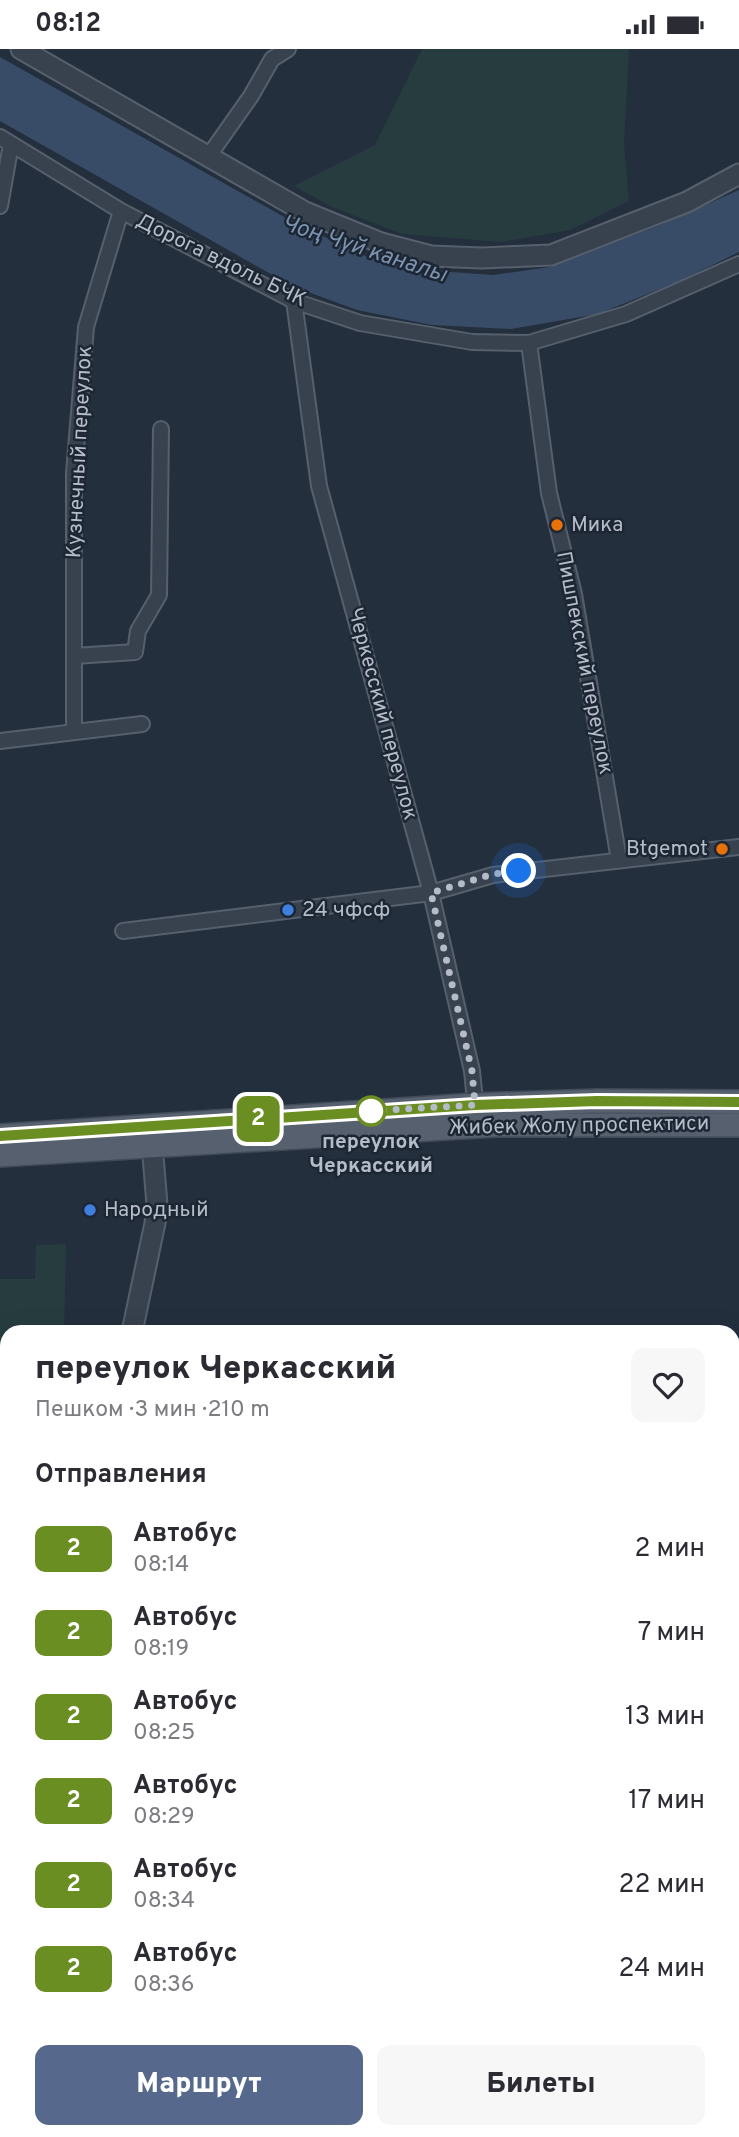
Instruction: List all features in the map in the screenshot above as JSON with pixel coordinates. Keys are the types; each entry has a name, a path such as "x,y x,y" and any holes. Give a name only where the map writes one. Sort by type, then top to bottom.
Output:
{"main road":[{"name":"Жибек Жолу проспектиси","path":"0,1154 152,1136 476,1115 597,1101 739,1102"},
{"name":"Жибек Жолу проспектиси","path":"476,1115 597,1123 739,1125"},
{"name":"Жибек Жолу проспектиси","path":"0,1136 152,1136"}],"street":[{"path":"22,49 305,212 381,243 431,256 551,255 687,202 739,174"},
{"path":"208,157 251,96 272,59 288,49"},
{"path":"0,206 6,141"},
{"name":"Дорога вдоль БЧК","path":"6,141 121,211 294,300 360,323 472,342 528,343 626,314 738,267"},
{"name":"Кузнечный переулок","path":"74,731 74,474 86,327 121,211"},
{"name":"Черкесский переулок","path":"294,300 319,486 431,893 472,1071 476,1115"},
{"name":"Пишпекский переулок","path":"528,343 549,493 574,594 619,860"},
{"path":"74,656 135,652 138,631 159,595 161,429"},
{"path":"0,741 142,724"},
{"path":"123,931 431,893 493,874 739,847"},
{"path":"133,1325 157,1205 152,1136"}],"green space":[{"path":"422,49 629,49 624,144 629,201 570,230 501,242 402,234 332,207 294,186 375,145"},
{"path":"66,1244 64,1325 0,1325 0,1279 35,1279 36,1245"}],"water":[{"path":"0,57 293,222 365,256 422,270 493,275 550,267 658,226 739,190 739,252 682,280 598,314 511,329 432,325 357,310 292,286 0,121"}],"bus line":[{"name":"2","path":"0,1136 475,1105 597,1101 739,1102"}],"place":[{"name":"Мика","path":"557,525"},
{"name":"Btgemot","path":"722,849"},
{"name":"24 чфсф","path":"288,910"},
{"name":"переулок Черкасский","path":"371,1111"},
{"name":"Народный","path":"90,1210"}],"route":[{"path":"371,1111 475,1105 472,1071 431,893 493,874 519,871"}],"water label":[{"name":"Чоң Чүй каналы","path":"364,250"}]}
